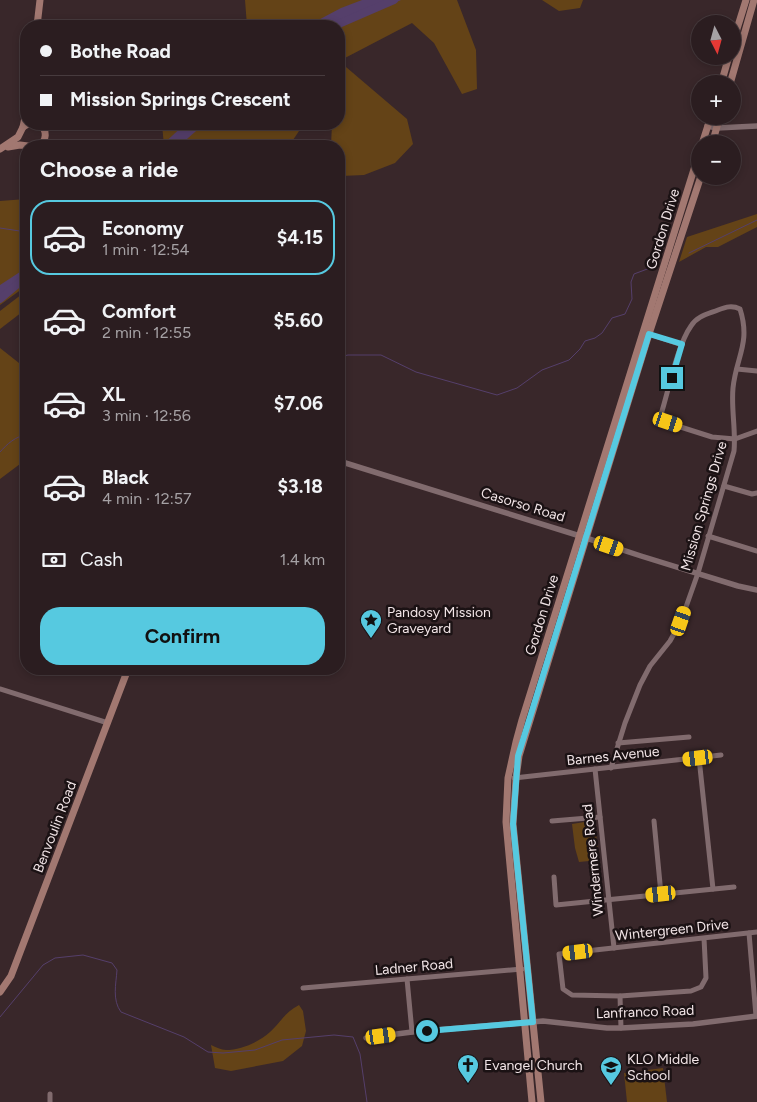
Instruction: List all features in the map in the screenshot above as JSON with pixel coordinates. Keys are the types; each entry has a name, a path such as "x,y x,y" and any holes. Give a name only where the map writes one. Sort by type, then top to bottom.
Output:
{"main road":[{"path":"38,20 40,0"},
{"path":"741,16 746,0"},
{"path":"733,75 754,0"},
{"path":"715,135 718,125"},
{"path":"705,135 708,126"},
{"path":"0,150 12,143 22,130"},
{"path":"0,150 20,146"},
{"name":"Gordon Drive","path":"582,537 691,180"},
{"name":"Gordon Drive","path":"541,1102 533,1022 523,968 506,822 516,742 698,185"},
{"name":"Benvoulin Road","path":"0,992 11,976 126,675"},
{"name":"Gordon Drive","path":"523,968 525,1022 532,1102"}],"street":[{"path":"708,126 717,128 757,126"},
{"name":"Mission Springs Drive","path":"611,768 618,743 640,685 650,666 670,641 681,621 698,573 734,451 733,389 745,336 744,320 740,309 729,306 701,316 691,325 682,344"},
{"path":"649,334 682,344 662,411 662,418 668,422 712,437 735,439 757,431"},
{"path":"737,369 757,371"},
{"name":"Casorso Road","path":"345,463 738,586 757,590"},
{"path":"724,486 752,494 757,493"},
{"path":"708,536 757,551"},
{"path":"0,689 108,724"},
{"path":"618,743 689,736"},
{"name":"Barnes Avenue","path":"512,778 721,755"},
{"path":"698,758 713,889"},
{"name":"Windermere Road","path":"595,769 614,948"},
{"path":"552,822 600,817"},
{"path":"654,821 661,894"},
{"path":"554,877 556,905 734,887"},
{"name":"Wintergreen Drive","path":"620,996 572,995 563,989 560,954 757,932"},
{"path":"749,933 756,1016"},
{"path":"621,1028 620,996 690,991 701,987 706,978 704,938"},
{"name":"Ladner Road","path":"303,988 523,968"},
{"path":"407,978 412,1032"},
{"name":"Lanfranco Road","path":"366,1038 525,1022 543,1021 621,1028 693,1024 756,1016"},
{"path":"50,1094 50,1102"}],"shaded area":[{"path":"245,0 457,0 476,50 477,89 462,94 434,43 412,23 345,58 345,20 247,20"},
{"path":"362,0 401,0 390,5 366,10 345,22 345,20 318,20"},
{"path":"542,0 583,0 580,8 559,11"},
{"path":"345,64 407,119 413,144 395,163 364,175 345,176 345,140 331,140 332,130 345,130"},
{"path":"163,130 299,130 293,140 163,140"},
{"path":"178,130 197,130 186,140 168,140"},
{"path":"20,199 20,290 0,305 0,201"},
{"path":"757,214 757,227 718,247 706,247 679,262 687,237"},
{"path":"20,272 20,285 0,298 0,285"},
{"path":"20,296 20,314 0,329 0,311"},
{"path":"0,348 19,363 20,464 0,479"},
{"path":"591,821 595,825 599,860 579,862 572,824"},
{"path":"299,1005 303,1011 306,1031 302,1046 283,1061 231,1071 215,1068 211,1045 226,1050 250,1045 266,1036 286,1015"},
{"path":"663,1068 667,1102 627,1102 624,1073"}],"waterway":[{"path":"345,21 394,0"},
{"path":"689,253 757,220"},
{"path":"0,228 20,231"},
{"path":"345,356 381,355 416,372 497,395 517,388 542,370 569,360 585,341 595,338 602,333 612,318 625,314 632,299 631,282 634,274 650,268"},
{"path":"0,299 20,282"},
{"path":"0,452 20,437"},
{"path":"0,1017 43,965 55,958 83,955 112,963 117,970 116,1002 121,1012 184,1037 208,1052 223,1053 255,1050 282,1040 334,1035 353,1037 360,1054 367,1102"}],"place":[{"name":"Pandosy Mission Graveyard","path":"371,639"},
{"name":"Evangel Church","path":"468,1084"},
{"name":"KLO Middle School","path":"611,1086"}],"route":[{"path":"427,1031 533,1022 513,824 518,756 649,334 682,344 672,378"}]}
